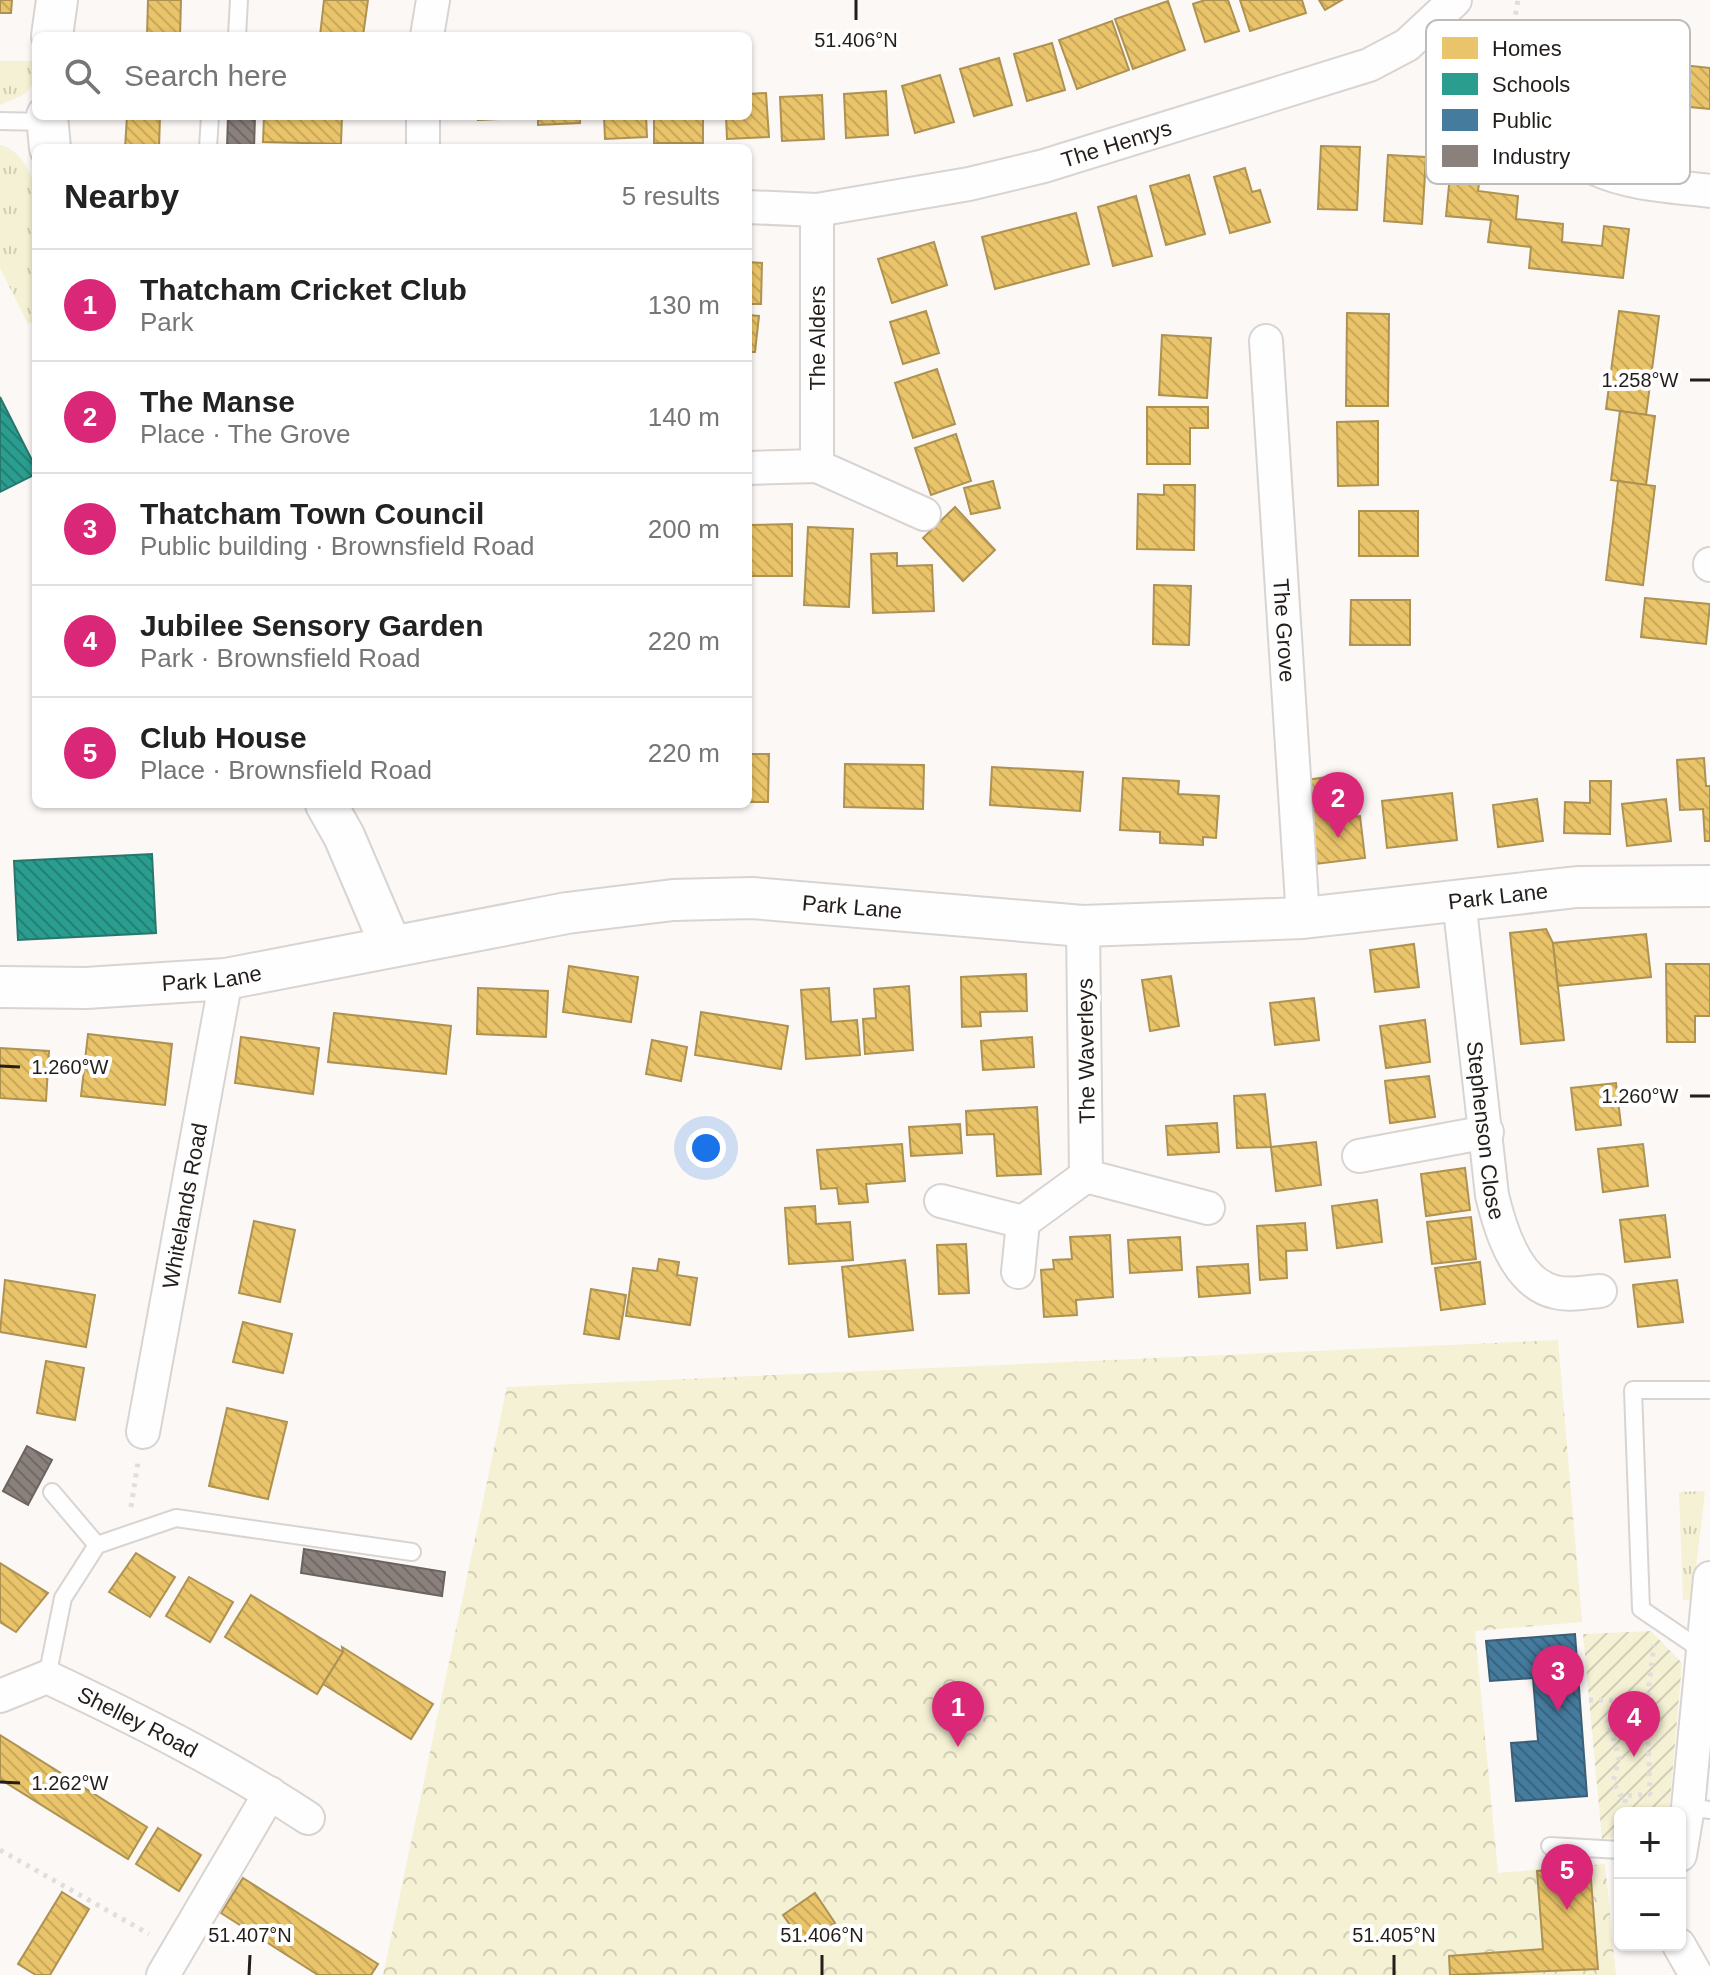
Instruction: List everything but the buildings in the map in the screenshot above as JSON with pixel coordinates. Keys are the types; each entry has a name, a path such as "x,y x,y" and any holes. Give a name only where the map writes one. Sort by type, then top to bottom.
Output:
{"street":[{"path":"53,32 57,0"},
{"path":"428,32 433,0"},
{"name":"The Henrys","path":"1436,20 1455,0"},
{"name":"The Henrys","path":"752,207 817,210 969,184 1044,166 1369,65 1398,51 1426,30"},
{"path":"423,120 423,144"},
{"path":"1658,184 1710,191"},
{"name":"The Alders","path":"817,210 817,466"},
{"name":"The Grove","path":"1266,341 1303,918"},
{"path":"752,468 817,466 924,514"},
{"path":"328,808 344,836 391,946"},
{"name":"Park Lane","path":"0,987 86,988 226,979 567,913 673,900 752,898 1083,926 1303,918 1590,886 1710,886"},
{"name":"Stephenson Close","path":"1459,900 1494,1204 1520,1265 1550,1291 1600,1291"},
{"name":"The Waverleys","path":"1083,926 1086,1176"},
{"name":"Whitelands Road","path":"143,1432 226,979"},
{"path":"1359,1156 1487,1132"},
{"path":"1018,1272 1023,1222 1086,1176 1208,1208"},
{"path":"941,1201 1023,1222"},
{"path":"1686,1840 1699,1809 1703,1651 1710,1578"},
{"path":"0,1696 47,1677"},
{"name":"Shelley Road","path":"47,1677 109,1706 270,1793 308,1818"},
{"path":"171,1963 270,1793"},
{"path":"1682,1951 1696,1975"}],"lane":[{"path":"237,32 239,0"},
{"path":"208,144 210,120"},
{"path":"0,121 48,129"},
{"path":"1703,1651 1641,1609 1633,1390 1710,1390"},
{"path":"52,1492 97,1545"},
{"path":"47,1677 63,1598 97,1545 176,1518 412,1552"},
{"path":"1550,1846 1614,1850"}],"path":[{"path":"1515,20 1518,0"},
{"path":"126,1536 143,1432"},
{"path":"1619,1701 1608,1721 1619,1758 1613,1782 1620,1795 1650,1794 1647,1701 1655,1636"},
{"path":"1589,1700 1647,1701"},
{"path":"1625,1796 1626,1807"},
{"path":"0,1850 171,1963"}],"green space":[{"path":"0,61 32,61 32,85 25,94 0,105"},
{"path":"0,145 13,151 23,161 32,180 32,322 28,324 0,268"},
{"path":"1558,1340 1582,1622 1475,1631 1498,1873 1605,1864 1616,1975 383,1975 507,1387"},
{"path":"1705,1491 1692,1601 1683,1600 1679,1492"},
{"path":"1651,1631 1682,1663 1670,1807 1614,1807 1614,1838 1602,1839 1583,1634"}],"place":[{"name":"The Manse","path":"1338,838"},
{"name":"Thatcham Town Council","path":"1558,1711"},
{"name":"Thatcham Cricket Club","path":"958,1747"},
{"name":"Jubilee Sensory Garden","path":"1634,1757"},
{"name":"Club House","path":"1567,1910"}]}
